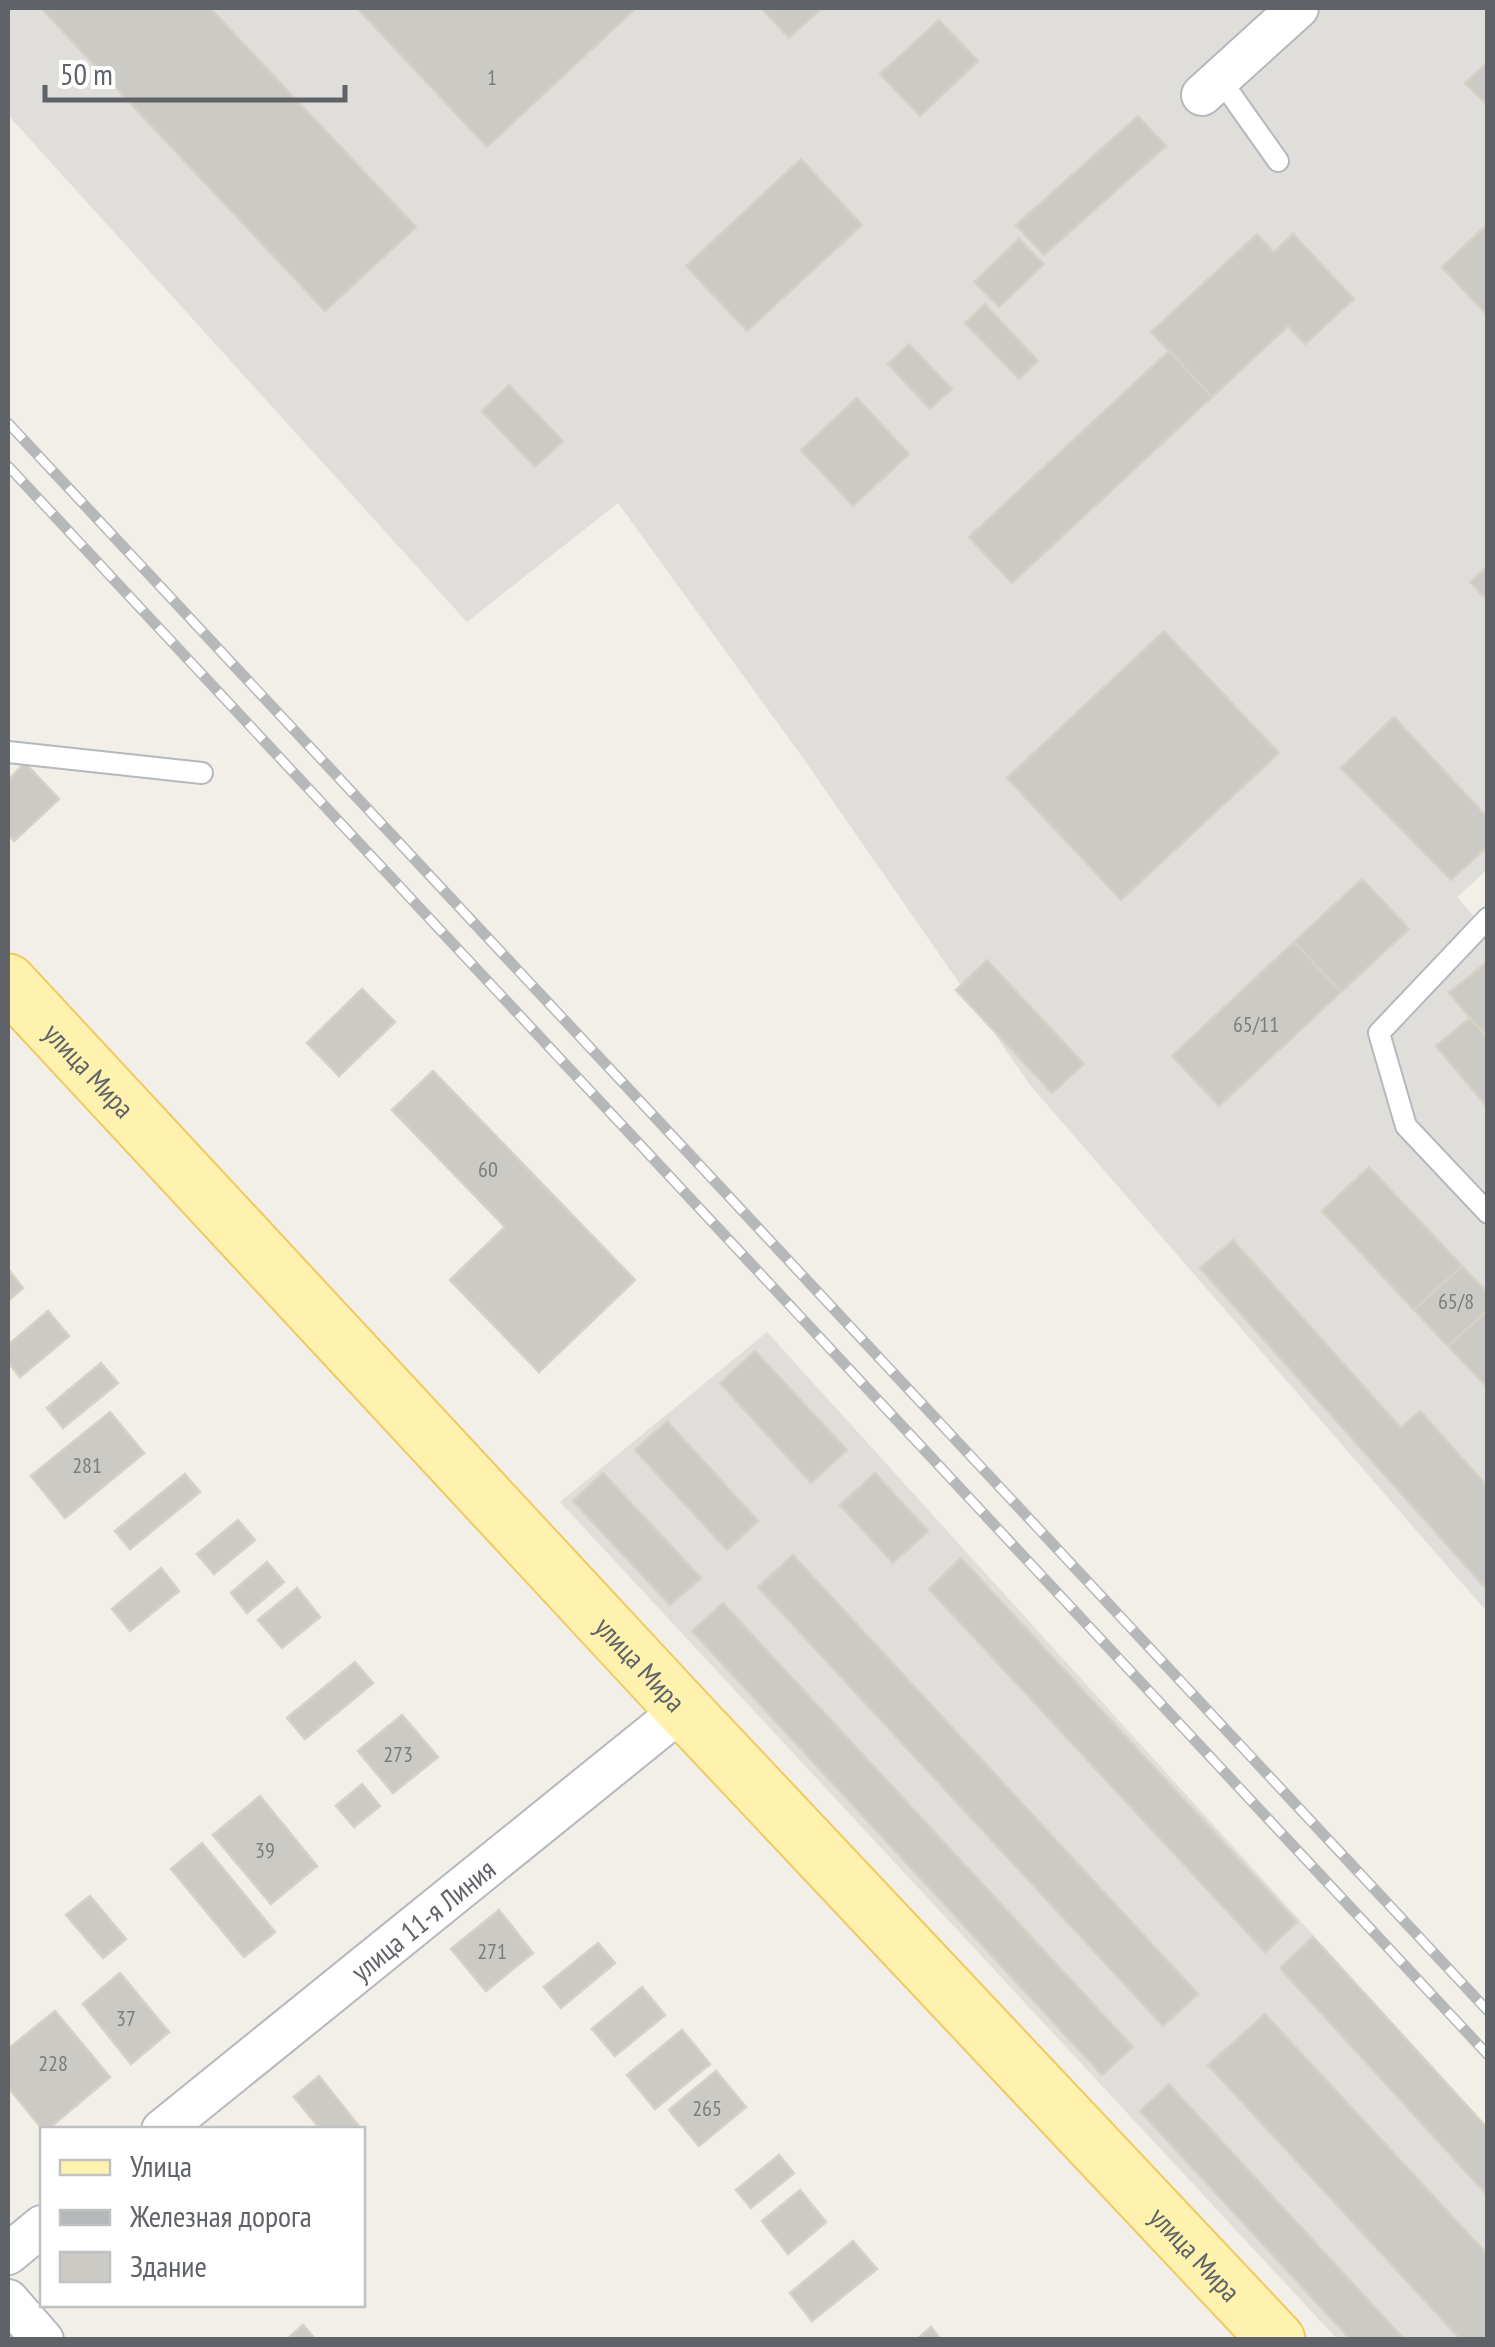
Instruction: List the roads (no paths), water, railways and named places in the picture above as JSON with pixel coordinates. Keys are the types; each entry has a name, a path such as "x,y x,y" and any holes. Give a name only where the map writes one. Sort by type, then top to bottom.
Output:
{"main road":[{"name":"улица Мира","path":"8,982 683,1709 1278,2340"}],"street":[{"path":"1211,87 1298,8"},
{"name":"улица 11-я Линия","path":"166,2127 683,1709"},
{"path":"8,2254 40,2228"},
{"path":"8,2300 43,2340"}],"lane":[{"path":"1211,87 1278,161"},
{"path":"8,752 202,773"},
{"path":"1488,918 1379,1033 1406,1126 1488,1213"}],"railway":[{"path":"8,423 1488,2011"},
{"path":"8,466 1488,2055"}]}
